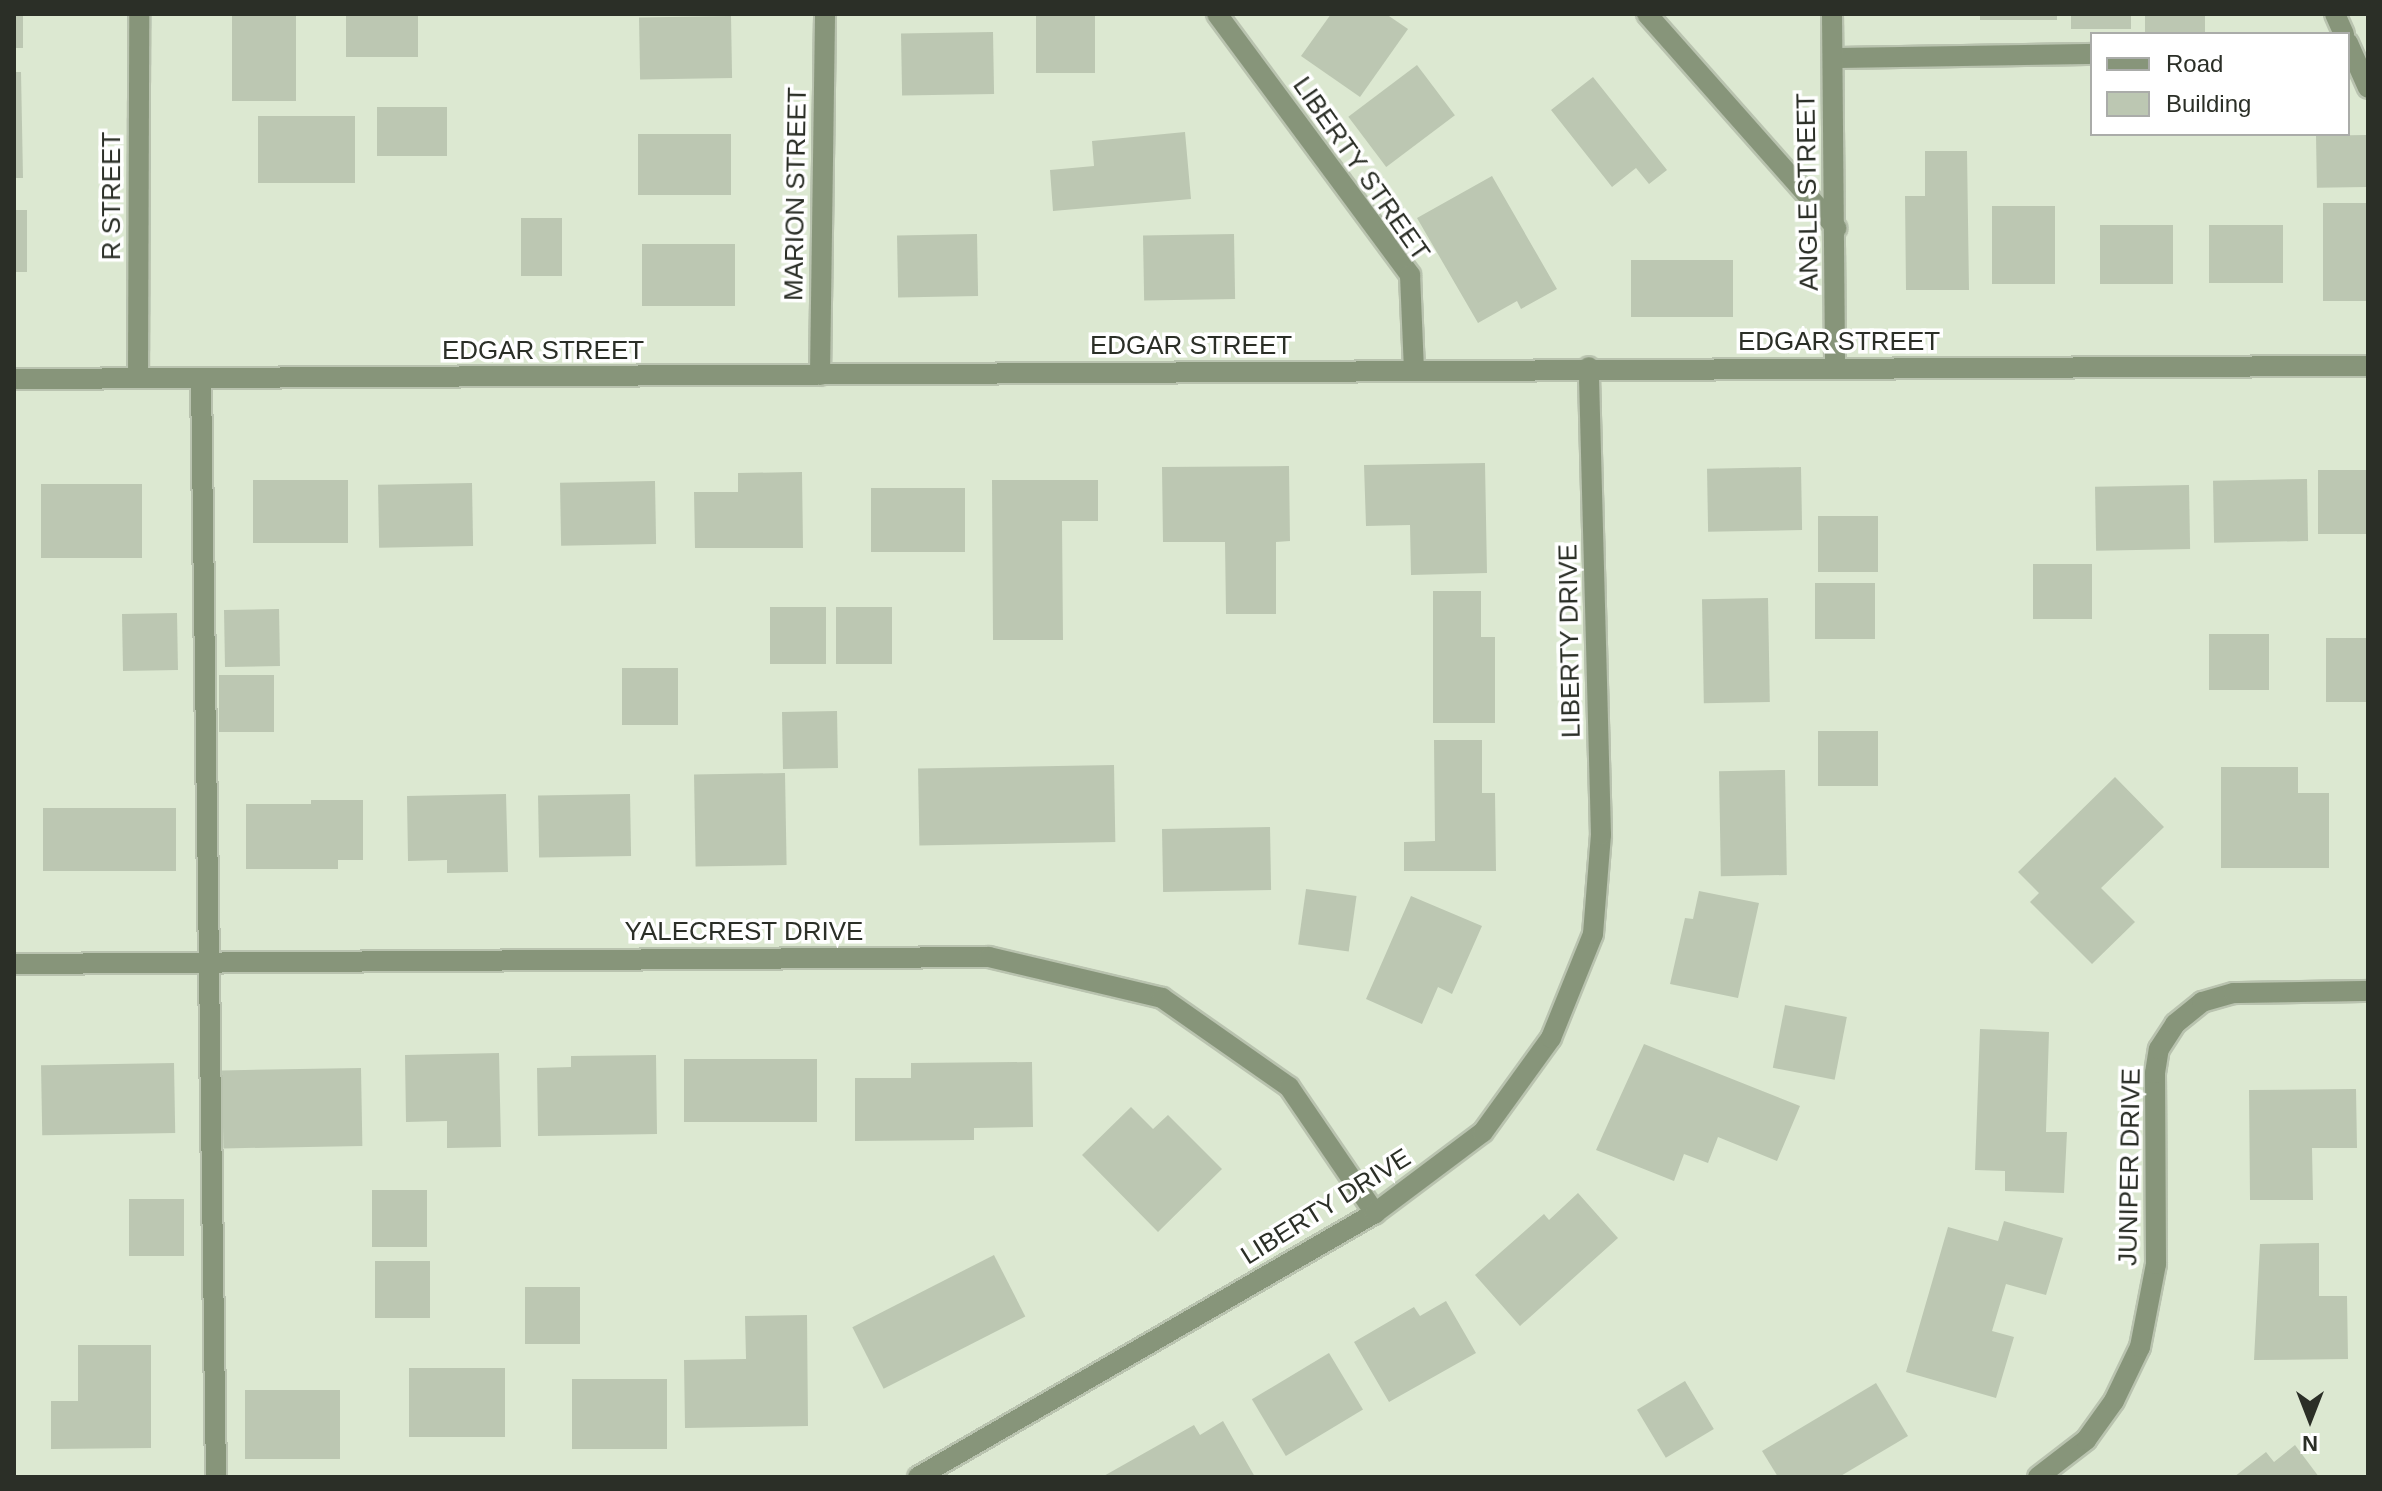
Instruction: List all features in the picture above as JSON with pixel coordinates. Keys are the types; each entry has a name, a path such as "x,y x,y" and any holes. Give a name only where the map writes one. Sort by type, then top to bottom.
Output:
{"street":[{"name":"R STREET","path":"138,378 139,14"},
{"name":"MARION STREET","path":"820,375 825,14"},
{"name":"LIBERTY STREET","path":"1217,14 1410,275 1414,370"},
{"path":"1647,14 1836,228"},
{"name":"ANGLE STREET","path":"1832,14 1835,369"},
{"path":"2350,48 2368,88"},
{"path":"1833,58 2090,54"},
{"name":"EDGAR STREET","path":"14,379 1589,367 2368,366"},
{"name":"LIBERTY DRIVE","path":"918,1477 1375,1213 1483,1132 1551,1038 1593,934 1601,835 1589,367"},
{"path":"201,378 216,1477"},
{"name":"YALECREST DRIVE","path":"14,964 989,957 1162,998 1289,1087 1375,1213"},
{"name":"JUNIPER DRIVE","path":"2038,1477 2086,1440 2114,1401 2140,1347 2156,1264 2155,1073 2159,1049 2175,1024 2202,1002 2234,993 2368,991"}],"building":[{"path":"14,14 23,14 23,48 14,48"},
{"path":"232,14 296,14 296,101 232,101"},
{"path":"346,14 418,14 418,57 346,57"},
{"path":"1036,14 1095,14 1095,73 1036,73"},
{"path":"1331,14 1386,14 1408,29 1360,97 1301,56"},
{"path":"1980,14 2057,14 2057,20 1980,20"},
{"path":"2071,14 2131,14 2131,29 2071,29"},
{"path":"2145,14 2205,14 2205,32 2145,32"},
{"path":"731,16 732,78 640,80 639,18"},
{"path":"993,32 994,94 902,96 901,34"},
{"path":"1417,65 1455,115 1386,167 1348,117"},
{"path":"14,72 21,72 23,178 14,178"},
{"path":"1593,77 1667,170 1649,184 1636,168 1612,187 1551,110"},
{"path":"377,107 447,107 447,156 377,156"},
{"path":"258,116 355,116 355,183 258,183"},
{"path":"1185,132 1191,199 1053,211 1050,170 1094,166 1092,141"},
{"path":"638,134 731,134 731,195 638,195"},
{"path":"2366,135 2367,187 2317,188 2316,136"},
{"path":"1925,151 1967,151 1969,290 1906,290 1905,196 1925,196"},
{"path":"1492,176 1557,289 1521,309 1517,301 1478,323 1417,218"},
{"path":"2323,203 2368,203 2368,301 2323,301"},
{"path":"1992,206 2055,206 2055,284 1992,284"},
{"path":"14,210 27,210 27,272 14,272"},
{"path":"521,218 562,218 562,276 521,276"},
{"path":"2100,225 2173,225 2173,284 2100,284"},
{"path":"2209,225 2283,225 2283,283 2209,283"},
{"path":"977,234 978,296 898,297 897,235"},
{"path":"1234,234 1235,299 1144,301 1143,236"},
{"path":"642,244 735,244 735,306 642,306"},
{"path":"1631,260 1733,260 1733,317 1631,317"},
{"path":"1485,463 1487,573 1411,575 1410,525 1366,526 1364,465"},
{"path":"1289,466 1290,541 1276,542 1276,614 1226,614 1225,542 1163,542 1162,467"},
{"path":"1801,467 1802,530 1708,532 1707,469"},
{"path":"2318,470 2368,470 2368,534 2318,534"},
{"path":"802,472 803,548 695,548 694,492 738,492 738,473"},
{"path":"2307,479 2308,541 2214,543 2213,481"},
{"path":"253,480 348,480 348,543 253,543"},
{"path":"992,480 1098,480 1098,521 1062,521 1063,640 993,640"},
{"path":"655,481 656,544 561,546 560,483"},
{"path":"472,483 473,546 379,548 378,485"},
{"path":"41,484 142,484 142,558 41,558"},
{"path":"2189,485 2190,549 2096,551 2095,487"},
{"path":"871,488 965,488 965,552 871,552"},
{"path":"1818,516 1878,516 1878,572 1818,572"},
{"path":"2033,564 2092,564 2092,619 2033,619"},
{"path":"1815,583 1875,583 1875,639 1815,639"},
{"path":"1433,591 1481,591 1481,637 1495,637 1495,723 1433,723"},
{"path":"1768,598 1770,702 1704,703 1702,599"},
{"path":"770,607 826,607 826,664 770,664"},
{"path":"836,607 892,607 892,664 836,664"},
{"path":"279,609 280,666 225,667 224,610"},
{"path":"177,613 178,670 123,671 122,614"},
{"path":"2209,634 2269,634 2269,690 2209,690"},
{"path":"2326,638 2368,638 2368,702 2326,702"},
{"path":"622,668 678,668 678,725 622,725"},
{"path":"219,675 274,675 274,732 219,732"},
{"path":"837,711 838,768 783,769 782,712"},
{"path":"1818,731 1878,731 1878,786 1818,786"},
{"path":"1434,740 1482,740 1482,793 1495,793 1496,871 1404,871 1404,842 1435,841"},
{"path":"1114,765 1115,842 919,845 918,768"},
{"path":"2221,767 2298,767 2298,793 2329,793 2329,868 2221,868"},
{"path":"1785,770 1787,875 1721,876 1719,771"},
{"path":"785,773 787,865 696,867 694,775"},
{"path":"2115,777 2164,827 2101,888 2135,922 2092,964 2030,902 2039,893 2018,872"},
{"path":"506,794 508,872 447,873 447,860 408,861 407,796"},
{"path":"630,794 631,856 539,858 538,796"},
{"path":"311,800 363,800 363,860 338,860 338,869 246,869 246,804 311,804"},
{"path":"43,808 176,808 176,871 43,871"},
{"path":"1270,827 1271,890 1163,892 1162,829"},
{"path":"1306,889 1357,896 1349,952 1298,944"},
{"path":"1699,891 1759,903 1738,998 1670,984 1685,918 1693,919"},
{"path":"1411,896 1482,926 1452,994 1438,987 1422,1024 1366,999"},
{"path":"1785,1005 1847,1017 1835,1080 1773,1068"},
{"path":"1980,1029 2049,1032 2046,1132 2067,1132 2064,1193 2005,1191 2005,1171 1975,1170"},
{"path":"1644,1044 1800,1106 1777,1161 1718,1137 1708,1163 1684,1154 1674,1181 1596,1150"},
{"path":"499,1053 501,1147 447,1148 447,1121 406,1122 405,1055"},
{"path":"656,1055 657,1134 538,1136 537,1068 571,1067 571,1056"},
{"path":"684,1059 817,1059 817,1122 684,1122"},
{"path":"1032,1062 1033,1127 974,1128 974,1140 855,1141 855,1078 911,1078 911,1063"},
{"path":"174,1063 175,1133 42,1135 41,1065"},
{"path":"361,1068 362,1146 223,1148 222,1070"},
{"path":"2356,1089 2357,1148 2312,1148 2313,1200 2250,1200 2249,1090"},
{"path":"1131,1107 1153,1129 1168,1115 1222,1169 1158,1232 1082,1155"},
{"path":"372,1190 427,1190 427,1247 372,1247"},
{"path":"1578,1193 1618,1238 1520,1326 1475,1275 1544,1214 1549,1220"},
{"path":"129,1199 184,1199 184,1256 129,1256"},
{"path":"2004,1221 2063,1238 2046,1295 2006,1284 1992,1331 2014,1337 1996,1398 1906,1372 1948,1227 1998,1241"},
{"path":"2319,1243 2319,1296 2347,1296 2348,1359 2254,1360 2260,1244"},
{"path":"994,1255 1025,1316 884,1389 852,1327"},
{"path":"375,1261 430,1261 430,1318 375,1318"},
{"path":"525,1287 580,1287 580,1344 525,1344"},
{"path":"1446,1301 1476,1353 1389,1402 1354,1342 1414,1307 1420,1316"},
{"path":"807,1315 808,1426 685,1428 684,1360 746,1359 745,1316"},
{"path":"78,1345 151,1345 151,1448 51,1449 51,1401 78,1401"},
{"path":"1329,1353 1363,1410 1286,1456 1252,1399"},
{"path":"409,1368 505,1368 505,1437 409,1437"},
{"path":"572,1379 667,1379 667,1449 572,1449"},
{"path":"1685,1381 1714,1429 1666,1458 1637,1410"},
{"path":"1876,1383 1908,1436 1839,1477 1778,1477 1762,1451"},
{"path":"245,1390 340,1390 340,1459 245,1459"},
{"path":"1223,1421 1255,1477 1102,1477 1194,1425 1200,1435"},
{"path":"2295,1445 2319,1477 2234,1477 2266,1452 2274,1462"}]}
